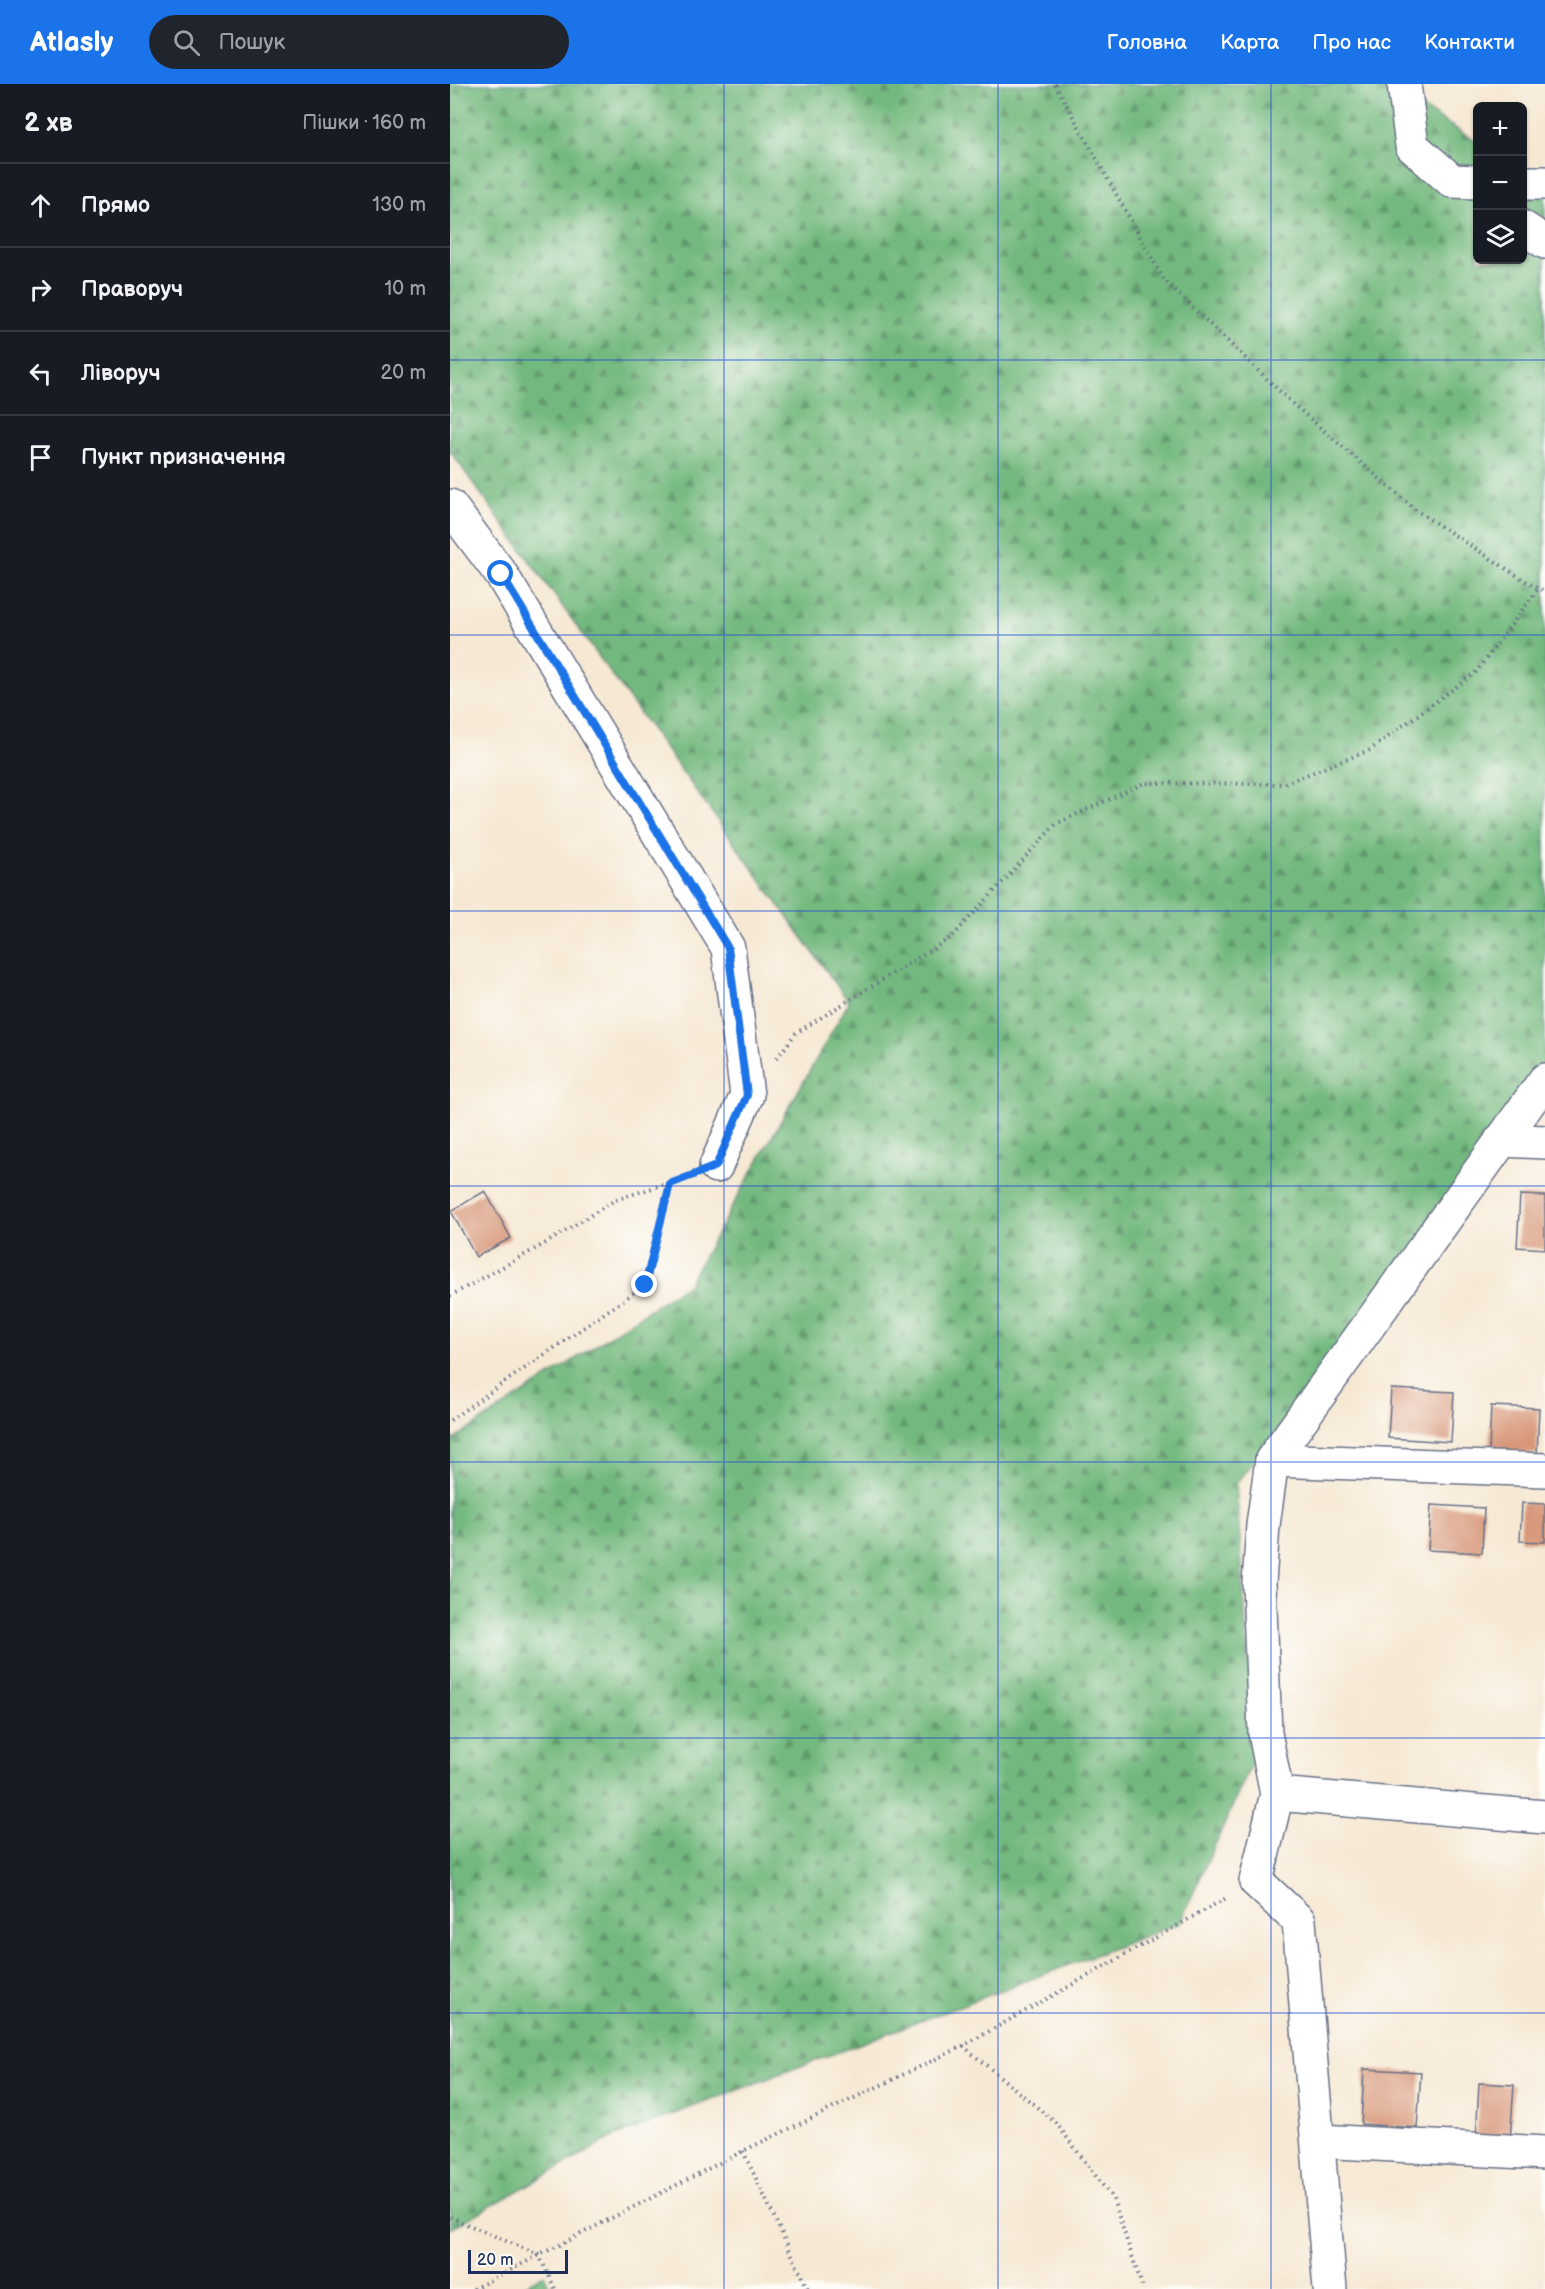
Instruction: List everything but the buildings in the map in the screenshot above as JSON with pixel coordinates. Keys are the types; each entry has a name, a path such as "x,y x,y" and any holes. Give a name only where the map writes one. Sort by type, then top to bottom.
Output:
{"street":[{"path":"1404,84 1412,146 1469,187"},
{"path":"1527,183 1545,183"},
{"path":"1527,230 1545,242"},
{"path":"450,506 501,574 728,948 747,1095 716,1166"},
{"path":"1329,2289 1319,2141 1299,1921 1256,1881 1277,1794 1264,1732 1259,1583 1263,1525 1272,1460 1545,1080"},
{"path":"1501,1140 1545,1142"},
{"path":"1272,1460 1545,1470"},
{"path":"1277,1794 1545,1817"},
{"path":"1319,2141 1545,2153"}],"path":[{"path":"1055,84 1164,280 1293,404 1417,511 1538,590 1545,590"},
{"path":"747,1095 796,1033 952,937 1056,824 1144,783 1283,784 1370,750 1476,672 1538,590"},
{"path":"450,1296 546,1243 615,1200 670,1184 716,1166"},
{"path":"450,1420 645,1285 670,1184"},
{"path":"473,2289 743,2151 963,2046 1256,1881"},
{"path":"963,2046 1056,2123 1113,2199 1143,2289"},
{"path":"743,2151 808,2289"},
{"path":"450,2217 539,2255 555,2289"}],"green space":[{"path":"450,84 1384,84 1473,140 1473,264 1527,264 1527,173 1545,184 1545,1096 1236,1483 1255,1756 1180,1923 613,2137 450,2229 450,1442 688,1284 849,1002 450,451"},
{"path":"544,2274 550,2289 518,2289"}],"route":[{"path":"501,574 728,948 747,1095 716,1166 670,1184 645,1285"}]}
